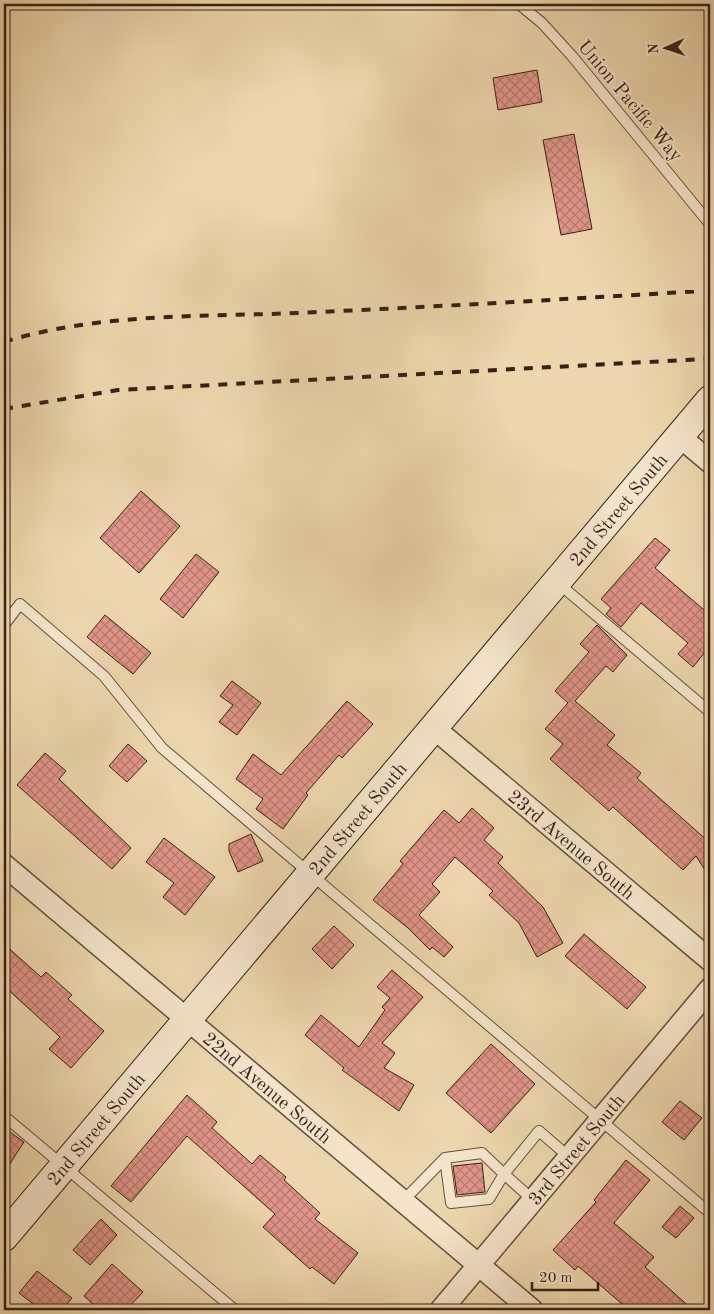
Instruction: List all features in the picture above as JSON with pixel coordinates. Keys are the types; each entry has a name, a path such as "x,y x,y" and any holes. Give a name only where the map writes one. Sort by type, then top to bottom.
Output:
{"street":[{"name":"2nd Street South","path":"4,1236 710,400"},
{"path":"679,436 710,462"},
{"name":"23rd Avenue South","path":"434,729 710,960"},
{"name":"22nd Avenue South","path":"4,865 188,1018 532,1310"},
{"name":"3rd Street South","path":"441,1310 710,988"}],"lane":[{"name":"Union Pacific Way","path":"519,4 542,23 572,56 710,224"},
{"path":"557,583 710,712"},
{"path":"4,625 20,604 104,676 162,748 710,1213"},
{"path":"4,1116 235,1310"},
{"path":"445,1158 451,1203 489,1199 504,1174 539,1131 569,1157"},
{"path":"403,1201 445,1158 482,1153 533,1200"}],"building":[{"path":"537,70 542,102 498,110 493,78"},
{"path":"574,134 592,229 561,235 543,140"},
{"path":"141,491 180,526 139,573 100,538"},
{"path":"655,538 670,550 655,568 710,615 710,646 693,667 678,654 688,643 641,603 621,627 606,614 611,608 601,599"},
{"path":"196,554 219,572 183,618 160,599"},
{"path":"105,615 151,653 133,674 87,637"},
{"path":"597,625 627,655 613,672 606,666 575,701 615,735 607,745 641,773 637,778 710,843 710,878 696,856 683,870 613,807 609,811 550,759 563,744 545,729 568,703 555,691 589,652 580,644"},
{"path":"232,681 261,703 237,735 219,722 233,705 220,696"},
{"path":"347,701 373,724 342,758 339,755 306,793 308,795 283,829 256,809 263,799 236,779 253,754 281,775"},
{"path":"128,744 147,761 127,782 109,766"},
{"path":"45,753 66,771 59,779 131,848 112,869 17,785"},
{"path":"472,808 494,828 484,840 503,857 498,863 543,907 563,943 537,957 519,923 489,895 493,891 455,857 432,884 440,892 419,915 453,947 444,957 432,947 430,950 408,928 373,900 403,864 400,861 444,810 459,823"},
{"path":"251,834 263,861 238,872 229,851 229,844"},
{"path":"164,838 215,877 185,915 163,897 174,883 146,862"},
{"path":"334,926 354,945 332,969 312,949"},
{"path":"584,934 646,987 627,1009 565,956"},
{"path":"4,944 41,977 46,972 72,995 68,999 104,1031 71,1068 49,1049 60,1037 4,986"},
{"path":"392,970 423,997 382,1043 395,1053 384,1068 414,1085 399,1111 342,1070 344,1068 305,1035 321,1015 359,1047 385,1010 382,1007 390,998 377,987"},
{"path":"491,1044 535,1084 491,1133 446,1093"},
{"path":"187,1095 217,1122 212,1128 252,1164 260,1155 286,1177 284,1180 320,1213 315,1219 358,1253 334,1284 312,1267 310,1269 263,1227 275,1214 187,1136 131,1202 111,1186"},
{"path":"680,1101 702,1118 684,1140 662,1122"},
{"path":"4,1128 24,1142 4,1173"},
{"path":"626,1160 650,1180 614,1223 654,1257 645,1267 693,1310 629,1310 578,1266 575,1270 553,1250 596,1202 594,1200"},
{"path":"482,1163 485,1192 457,1195 453,1166"},
{"path":"680,1206 694,1218 676,1238 662,1227"},
{"path":"101,1219 117,1235 90,1265 73,1250"},
{"path":"112,1264 143,1292 126,1310 99,1310 84,1296"},
{"path":"37,1271 72,1298 62,1310 41,1310 19,1293"}],"railway":[{"path":"4,342 75,326 149,318 348,311 702,291"},
{"path":"4,409 118,390 704,359"}]}
